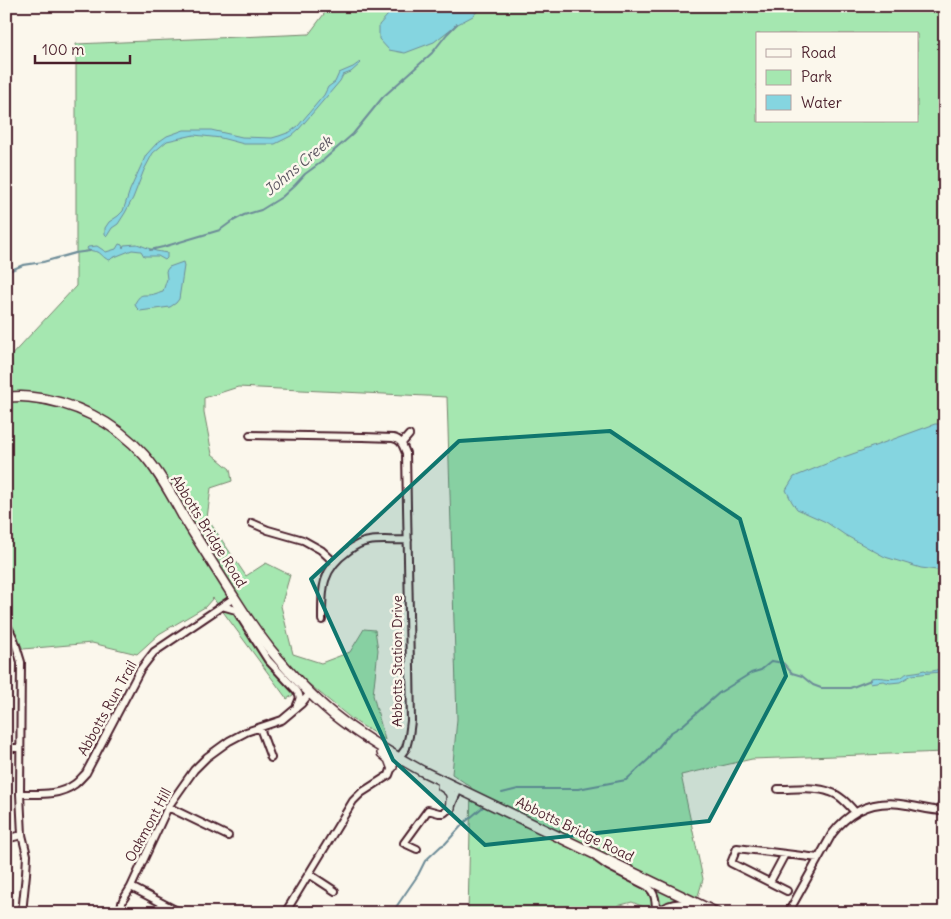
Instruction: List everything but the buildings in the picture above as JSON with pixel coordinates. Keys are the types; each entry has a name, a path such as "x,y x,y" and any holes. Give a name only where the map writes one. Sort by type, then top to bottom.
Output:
{"main road":[{"name":"Abbotts Bridge Road","path":"6,397 45,399 76,408 93,415 130,441 145,457 164,484 234,598 268,648 310,693 333,714 399,759 422,771 717,913"},
{"name":"Abbotts Bridge Road","path":"357,731 359,740 387,756 392,767"},
{"name":"Abbotts Bridge Road","path":"422,771 423,777 450,791 452,795 450,808"}],"street":[{"path":"250,435 394,438 402,442 409,435"},
{"name":"Abbotts Station Drive","path":"285,913 353,801 361,793 389,775 392,767 406,748 409,736 411,721 406,453 402,442"},
{"path":"252,523 268,530 303,540 320,550 334,562"},
{"path":"322,620 322,596 325,580 334,562 352,547 361,543 408,540"},
{"name":"Abbotts Run Trail","path":"20,794 54,793 65,790 75,784 86,773 140,670 154,652 234,598"},
{"name":"Abbotts Bridge Road","path":"222,606 236,610 268,660 300,695 294,710"},
{"path":"6,625 14,639 21,662 20,794 22,835 27,855 22,913"},
{"name":"Oakmont Hill","path":"119,913 123,900 168,807 194,770 207,757 229,741 246,732 282,720 310,693"},
{"path":"260,728 271,758"},
{"path":"6,748 20,748"},
{"path":"450,808 459,789"},
{"path":"778,789 816,789 830,792 844,800 855,812"},
{"path":"417,848 404,843 428,810 444,813 461,794 468,793"},
{"path":"945,799 942,811 945,816"},
{"path":"788,913 832,834 839,824 855,812 878,804 890,803 942,811"},
{"path":"168,807 228,836"},
{"path":"6,839 22,835"},
{"path":"787,891 731,863 737,848 818,858"},
{"path":"590,852 608,866 651,889 654,894 657,913 669,905 682,903 717,913"},
{"path":"770,882 785,854"},
{"path":"309,874 335,891"},
{"path":"131,886 181,913"}],"highlighted area":[{"path":"610,431 740,519 786,676 709,821 485,845 393,760 311,579 459,441"}],"green space":[{"path":"330,6 945,6 945,752 752,759 681,775 703,879 693,913 658,913 632,902 617,906 615,913 468,913 471,787 452,774 457,719 447,397 238,387 204,398 204,412 212,454 230,469 232,481 211,488 207,518 246,576 266,563 290,575 281,606 293,654 321,663 350,652 364,629 375,630 378,650 373,695 385,740 353,720 309,684 287,699 213,598 205,607 159,634 137,654 92,643 23,649 9,622 6,620 6,361 76,286 76,44 309,34"}],"water":[{"path":"393,6 482,6 473,16 456,25 434,42 405,53 389,50 379,39 379,25"},
{"path":"360,62 351,72 343,75 299,129 291,136 275,144 244,144 221,138 194,135 167,141 153,153 133,198 118,224 112,228 107,236 105,234 105,228 109,222 123,211 130,190 146,155 157,143 167,136 184,130 211,130 242,137 272,138 290,132 298,126 324,95 328,87 335,82 339,73"},
{"path":"119,244 123,248 124,245 137,244 167,253 167,258 165,260 158,256 144,256 141,251 132,250 110,260 98,252 88,250 87,248 97,246 106,252 116,249"},
{"path":"183,262 179,299 176,303 170,307 140,311 135,303 139,297 163,291 167,279 166,271 169,267"},
{"path":"935,424 945,424 945,571 921,568 885,557 826,522 797,509 786,490 794,477"},
{"path":"945,664 945,668 940,672 912,675 900,682 890,683 883,681 870,683 871,678 900,678 908,673 935,670"}],"waterway":[{"name":"Johns Creek","path":"150,250 220,230 244,215 261,210 282,197 305,174 353,134 383,97 432,53 457,24"},
{"name":"Johns Creek","path":"6,277 9,271 23,265 90,251"},
{"path":"502,793 518,789 578,789 626,780 649,759 670,733 683,725 719,693 751,673 761,670 772,661 783,663 792,673 802,676 813,685 821,688 850,688 871,680"},
{"path":"392,913 418,875 425,861 483,807"}]}
